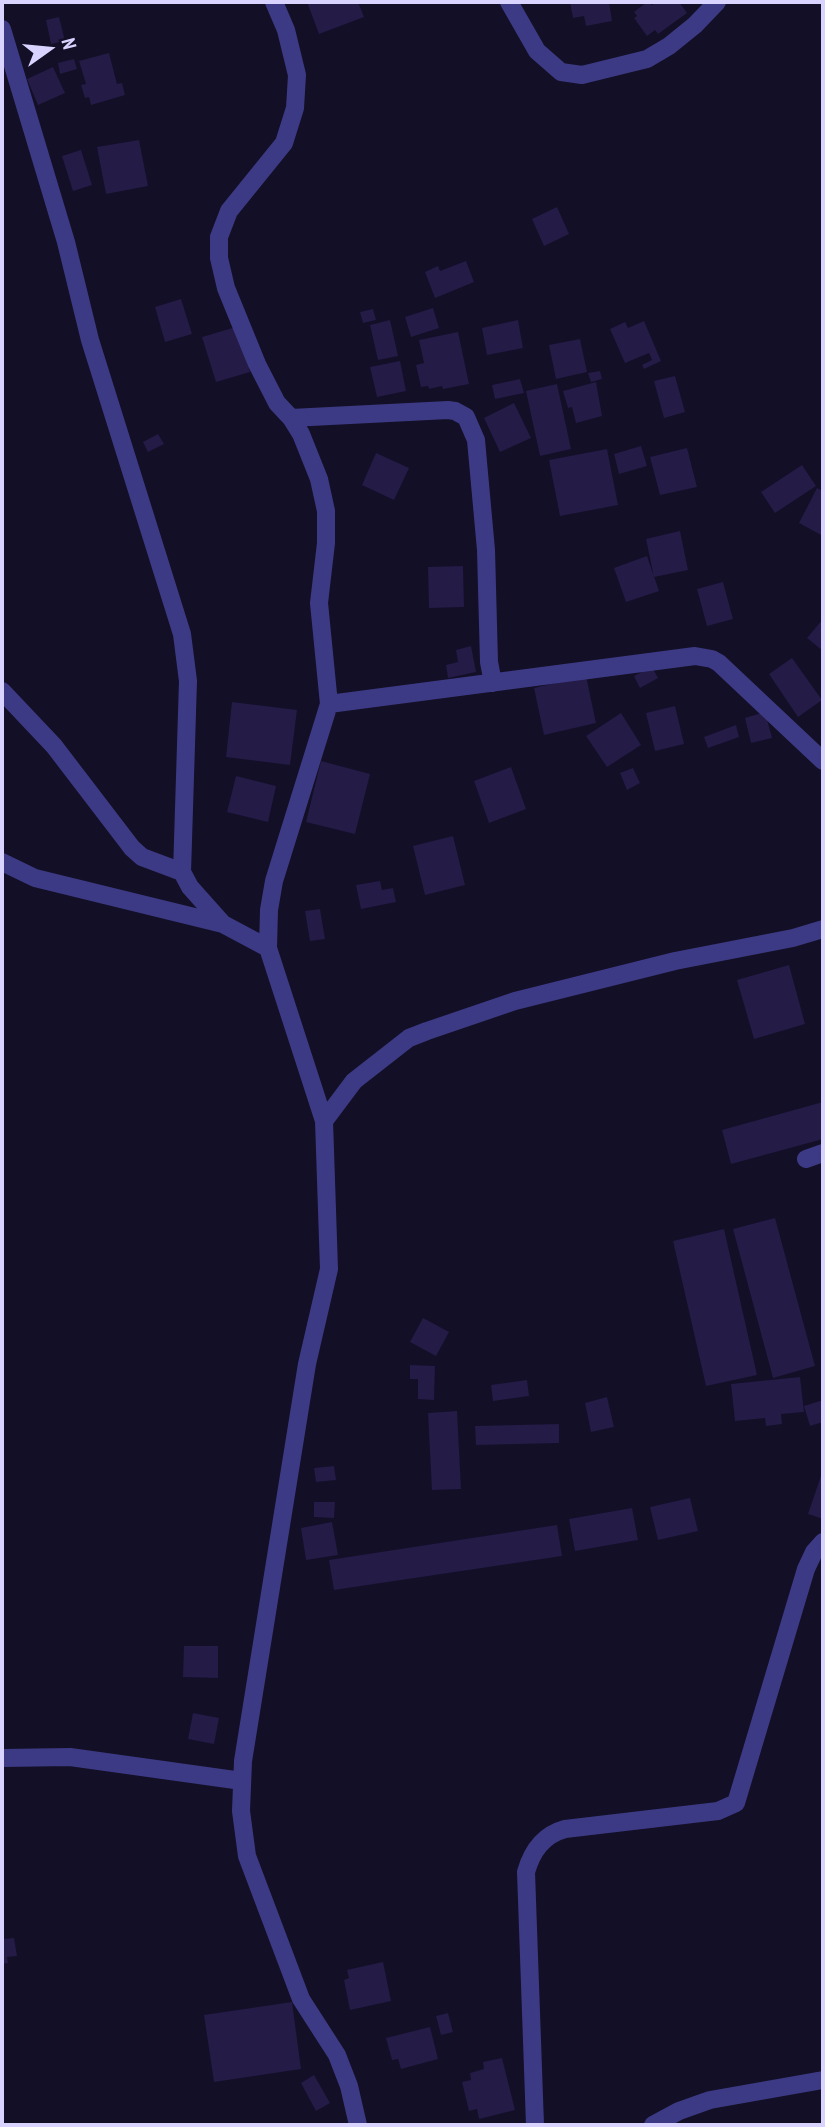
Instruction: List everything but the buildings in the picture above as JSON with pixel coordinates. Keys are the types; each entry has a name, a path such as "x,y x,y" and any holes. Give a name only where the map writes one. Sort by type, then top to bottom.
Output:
{"street":[{"path":"274,2 286,30 297,75 295,108 284,143 229,211 219,237 219,257 226,288 257,363 277,403 301,434 319,479 326,511 326,543 319,603 329,704 274,881 269,910 268,948 324,1121 329,1269 307,1364 243,1761 241,1811 247,1857 301,1999 337,2055 349,2086 358,2125"},
{"path":"509,2 537,51 561,72 582,75 647,59 669,46 695,25 717,2"},
{"path":"2,29 66,242 90,340 182,634 188,681 182,872 190,887 223,924"},
{"path":"291,418 448,410 466,417 476,440 486,550 489,662 493,683"},
{"path":"329,704 695,656 704,657 719,663 761,699 823,761"},
{"path":"2,691 54,746 132,848 142,857 182,872"},
{"path":"2,862 35,878 223,924 268,948"},
{"path":"324,1121 354,1081 409,1038 427,1031 515,1001 675,961 793,938 823,929"},
{"path":"806,1159 823,1153"},
{"path":"535,2125 526,1872 533,1852 548,1836 565,1829 718,1811 736,1803 806,1569 814,1552 823,1542"},
{"path":"2,1758 70,1757 242,1781"},
{"path":"653,2125 679,2111 710,2100 823,2080"}]}
